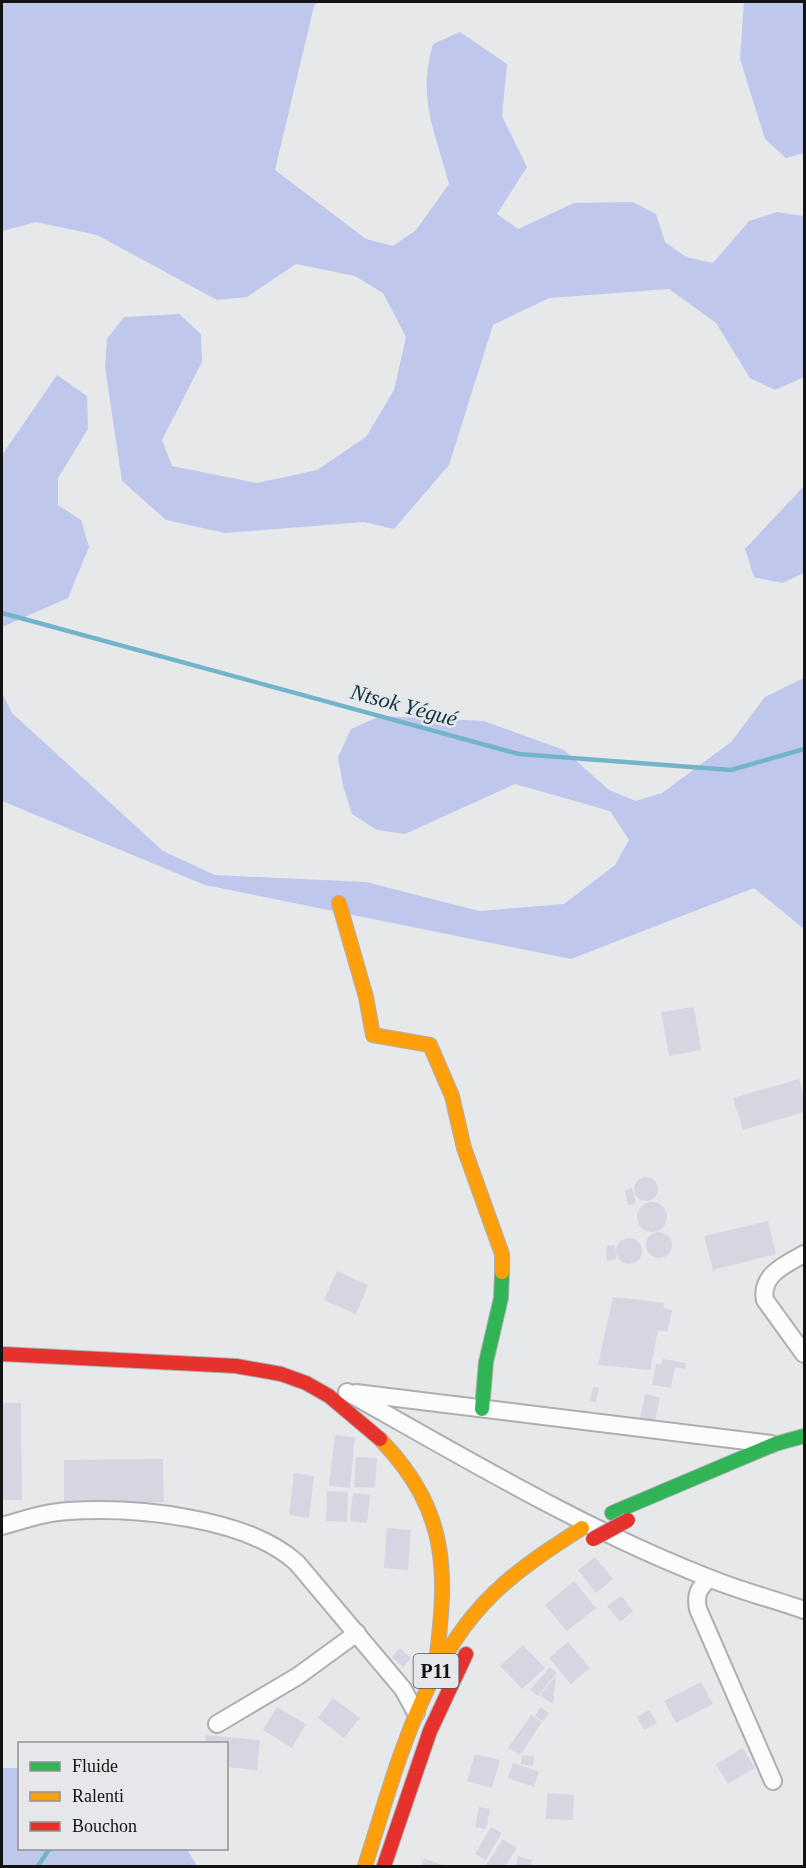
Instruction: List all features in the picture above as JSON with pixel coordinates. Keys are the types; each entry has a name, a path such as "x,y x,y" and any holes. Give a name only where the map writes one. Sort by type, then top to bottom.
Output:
{"street":[{"path":"339,903 366,997 373,1035 430,1045 452,1095 464,1148 502,1254 501,1298 486,1362 482,1409"},
{"path":"804,1254 770,1276 764,1291 765,1300 804,1354"},
{"path":"2,1354 236,1366 271,1372 305,1383 347,1392 779,1451 804,1448"},
{"path":"305,1383 341,1406 398,1460 417,1483 432,1515 440,1546 442,1577 442,1616 435,1671"},
{"path":"347,1392 544,1501 709,1579 804,1610"},
{"name":"P11","path":"365,1866 416,1713 435,1671 471,1617 491,1594 549,1546 582,1528 612,1514 779,1451 804,1436"},
{"path":"543,1571 560,1557 628,1520 738,1475"},
{"path":"2,1526 68,1511 155,1512 258,1538 280,1548 297,1563 403,1689 416,1713"},
{"path":"709,1579 699,1588 696,1599 698,1609 773,1781"},
{"path":"217,1724 298,1676 357,1633"},
{"name":"P11","path":"384,1866 433,1722 450,1681 476,1639"}],"shaded area":[{"path":"2,2 318,2 314,6 275,170 366,239 393,246 416,230 449,184 430,115 427,82 433,44 460,32 507,64 502,116 527,167 497,214 518,229 574,203 633,202 656,214 665,242 686,257 713,263 749,221 777,212 804,216 804,377 775,390 750,378 716,323 669,289 549,298 493,325 449,465 394,529 364,522 225,533 166,520 122,481 105,367 107,339 124,317 179,314 201,334 202,362 162,440 172,466 257,483 317,470 366,437 394,390 406,337 383,293 355,276 296,264 247,297 217,300 97,235 36,222 2,231"},
{"path":"744,2 804,2 804,153 786,158 765,139 740,59"},
{"path":"57,375 87,396 88,429 58,478 58,505 81,520 89,547 68,598 2,627 2,455"},
{"path":"804,486 804,573 782,583 754,577 745,549"},
{"path":"804,678 804,929 754,888 571,959 205,885 2,801 2,693 12,713 163,851 215,875 366,882 479,911 564,904 615,865 629,840 610,811 515,784 405,834 377,830 352,814 343,786 338,757 351,729 380,716 484,721 564,750 609,790 636,801 662,793 731,742 765,697"},
{"path":"2,1768 18,1768 18,1850 188,1850 197,1866 2,1866"}],"building":[{"path":"694,1007 701,1050 669,1056 661,1012"},
{"path":"799,1079 804,1097 804,1112 743,1130 733,1098"},
{"path":"641,1177 651,1177 658,1184 658,1194 651,1201 641,1201 634,1194 634,1184"},
{"path":"632,1188 636,1203 628,1205 625,1190"},
{"path":"652,1202 663,1206 667,1217 663,1228 652,1232 641,1228 637,1217 641,1206"},
{"path":"768,1221 776,1254 713,1270 704,1236"},
{"path":"659,1232 668,1236 672,1245 668,1254 659,1258 650,1254 646,1245 650,1236"},
{"path":"629,1238 638,1242 642,1251 638,1260 629,1264 620,1260 616,1251 620,1242"},
{"path":"615,1245 616,1260 607,1261 606,1246"},
{"path":"337,1271 368,1285 356,1314 324,1300"},
{"path":"613,1297 664,1303 663,1308 672,1310 667,1332 658,1330 650,1370 598,1365"},
{"path":"663,1359 686,1363 685,1369 675,1367 671,1388 652,1385 656,1364 661,1364"},
{"path":"593,1387 599,1388 596,1402 590,1401"},
{"path":"645,1394 660,1397 655,1421 640,1418"},
{"path":"2,1403 21,1403 22,1500 2,1500"},
{"path":"335,1435 355,1437 350,1488 329,1486"},
{"path":"356,1457 377,1458 375,1488 354,1487"},
{"path":"163,1459 164,1502 64,1503 64,1460"},
{"path":"294,1473 314,1476 309,1518 289,1515"},
{"path":"327,1491 348,1492 347,1522 326,1521"},
{"path":"353,1493 370,1495 367,1523 350,1521"},
{"path":"387,1528 411,1530 408,1570 384,1568"},
{"path":"595,1557 613,1579 596,1593 578,1570"},
{"path":"574,1581 596,1608 567,1631 545,1605"},
{"path":"621,1596 633,1611 620,1622 607,1606"},
{"path":"568,1642 590,1668 571,1684 549,1658"},
{"path":"523,1645 545,1668 522,1689 500,1666"},
{"path":"400,1648 411,1658 403,1667 392,1657"},
{"path":"550,1667 557,1673 538,1696 530,1690"},
{"path":"556,1676 553,1704 540,1695"},
{"path":"701,1682 713,1704 676,1723 664,1701"},
{"path":"333,1698 360,1718 344,1738 318,1718"},
{"path":"277,1707 306,1724 292,1748 263,1730"},
{"path":"540,1707 549,1713 543,1721 535,1716"},
{"path":"649,1710 657,1723 644,1730 637,1717"},
{"path":"531,1715 542,1722 520,1755 508,1748"},
{"path":"206,1735 260,1740 257,1770 228,1767 228,1742 205,1742"},
{"path":"743,1748 755,1768 728,1784 716,1764"},
{"path":"475,1754 500,1760 492,1788 467,1781"},
{"path":"522,1755 534,1756 533,1766 521,1764"},
{"path":"513,1763 539,1772 534,1787 508,1778"},
{"path":"547,1793 574,1795 573,1820 546,1819"},
{"path":"479,1807 490,1809 486,1829 475,1827"},
{"path":"491,1827 502,1833 486,1860 475,1854"},
{"path":"503,1839 517,1848 505,1866 486,1865"},
{"path":"518,1856 532,1860 531,1866 516,1866"},
{"path":"424,1858 445,1866 421,1866"}],"waterway":[{"name":"Ntsok Yégué","path":"2,613 519,754 731,770 804,749"},
{"path":"38,1866 49,1850"}],"traffic: fast":[{"path":"482,1409 486,1362 501,1298 502,1272"},
{"path":"612,1513 775,1444 804,1436"}],"traffic: slow":[{"path":"339,903 366,997 373,1035 430,1045 452,1096 464,1148 502,1254 502,1272"},
{"path":"380,1439 404,1467 421,1493 432,1520 439,1547 442,1605 435,1671"},
{"path":"365,1866 413,1721 447,1652 469,1621 494,1593 526,1566 582,1528"}],"traffic: jam":[{"path":"2,1354 236,1366 281,1374 306,1383 329,1396 380,1439"},
{"path":"593,1539 628,1520"},
{"path":"384,1866 430,1731 466,1654"}]}
